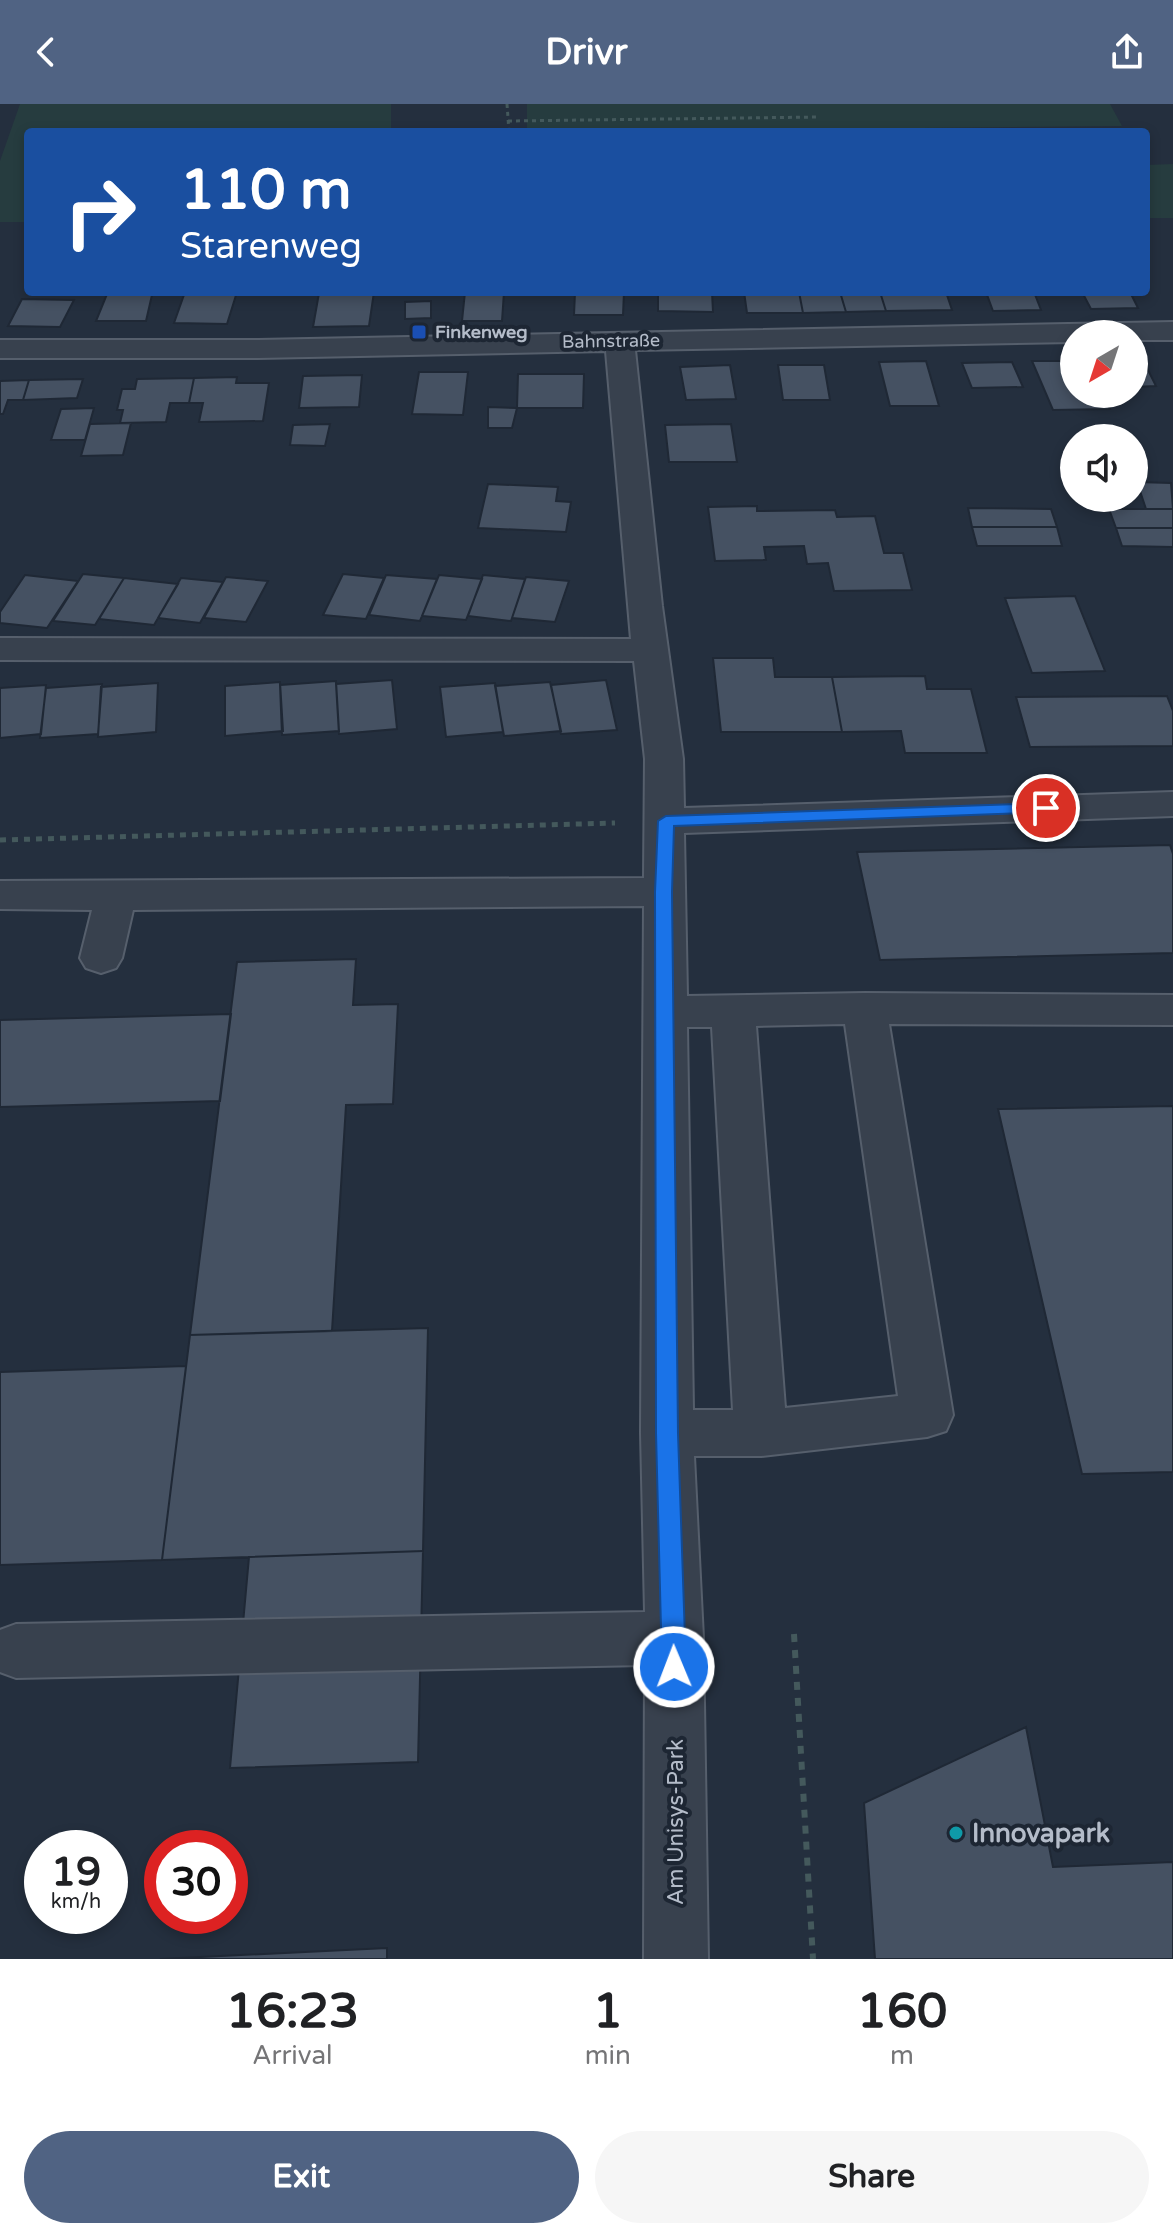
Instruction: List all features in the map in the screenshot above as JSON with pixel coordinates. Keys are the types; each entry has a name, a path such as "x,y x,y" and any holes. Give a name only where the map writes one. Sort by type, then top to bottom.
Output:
{"street":[{"name":"Bahnstraße","path":"0,349 258,349 1173,331"},
{"path":"620,341 664,759 666,821 1173,804"},
{"path":"0,649 651,650"},
{"name":"Am Unisys-Park","path":"666,821 663,892 667,1433 674,1638 676,1959"},
{"path":"0,895 663,892"},
{"path":"101,958 116,896"},
{"path":"665,1012 865,1008 1173,1010"},
{"path":"667,1433 761,1433 927,1415 865,1008"},
{"path":"733,1009 761,1433"},
{"path":"16,1651 674,1638"}],"path":[{"path":"507,104 509,128"},
{"path":"508,121 818,117"},
{"path":"0,840 666,821"},
{"path":"794,1634 813,1959"}],"green space":[{"path":"20,104 391,104 391,128 24,128 24,222 0,222 0,161"},
{"path":"527,104 1110,104 1122,126 924,128 527,128"},
{"path":"1173,164 1173,218 1150,218 1150,165"}],"building":[{"path":"106,296 152,296 146,321 96,321"},
{"path":"184,296 236,296 227,324 174,323"},
{"path":"318,296 373,296 369,326 313,327"},
{"path":"465,296 504,296 502,321 462,321"},
{"path":"575,296 624,296 623,315 574,315"},
{"path":"658,296 712,296 713,312 658,311"},
{"path":"745,296 800,296 803,313 747,313"},
{"path":"800,296 841,296 846,312 803,313"},
{"path":"841,296 881,296 886,311 846,312"},
{"path":"881,296 947,296 952,310 886,311"},
{"path":"987,296 1036,296 1041,310 993,311"},
{"path":"1084,296 1132,296 1138,308 1091,309"},
{"path":"22,299 74,300 60,327 8,326"},
{"path":"431,301 431,318 405,319 405,302"},
{"path":"926,361 939,406 890,406 879,362"},
{"path":"1032,361 1060,361 1060,408 1110,409 1053,410"},
{"path":"1012,362 1023,387 972,388 962,363"},
{"path":"730,365 736,399 686,400 680,367"},
{"path":"778,365 824,365 830,400 783,400"},
{"path":"1148,370 1156,386 1148,386"},
{"path":"419,372 468,372 463,415 412,414"},
{"path":"518,374 584,374 583,408 517,408"},
{"path":"362,375 359,407 299,408 303,376"},
{"path":"237,377 236,383 269,383 263,421 199,422 203,403 189,403 194,378"},
{"path":"194,378 189,403 170,403 166,422 120,423 123,410 117,410 122,389 135,389 137,379"},
{"path":"83,379 77,398 23,400 29,380"},
{"path":"29,380 23,400 8,400 3,414 0,414 0,381"},
{"path":"488,407 517,408 512,428 488,428"},
{"path":"94,408 85,440 51,440 61,409"},
{"path":"131,423 123,455 81,456 90,424"},
{"path":"330,424 325,446 290,445 293,425"},
{"path":"731,424 737,462 669,462 665,425"},
{"path":"1148,482 1171,483 1173,509 1148,509"},
{"path":"488,484 558,487 556,501 571,502 566,532 478,528"},
{"path":"757,506 757,511 835,510 837,517 875,516 884,553 903,553 912,590 834,591 828,563 807,564 804,546 764,547 766,560 715,561 708,507"},
{"path":"968,508 1051,509 1057,527 972,527"},
{"path":"1173,509 1173,528 1116,528 1110,512"},
{"path":"972,527 1057,527 1062,546 977,546"},
{"path":"1116,528 1173,528 1173,547 1122,546"},
{"path":"83,574 124,578 95,625 53,621"},
{"path":"343,574 384,578 366,619 323,615"},
{"path":"25,575 78,581 47,628 0,623 0,612"},
{"path":"386,575 437,579 420,621 369,615"},
{"path":"439,575 482,579 466,620 422,616"},
{"path":"483,575 525,579 511,621 468,616"},
{"path":"226,577 268,581 246,622 204,618"},
{"path":"526,577 569,581 555,622 512,618"},
{"path":"124,578 178,584 154,625 99,619"},
{"path":"181,578 223,582 200,623 158,618"},
{"path":"1075,596 1105,671 1032,673 1005,598"},
{"path":"713,658 773,658 775,677 832,677 842,732 721,732"},
{"path":"925,676 927,689 971,689 987,753 905,753 901,731 842,732 832,677"},
{"path":"392,680 397,729 339,734 336,684"},
{"path":"606,680 617,730 561,734 551,685"},
{"path":"336,681 339,731 282,735 280,685"},
{"path":"280,682 283,731 225,736 225,686"},
{"path":"550,682 561,731 504,736 495,686"},
{"path":"158,683 156,732 98,737 101,687"},
{"path":"495,683 503,732 446,737 440,687"},
{"path":"102,684 98,734 40,738 46,688"},
{"path":"46,685 41,734 0,738 0,688"},
{"path":"1167,696 1173,711 1173,746 1030,747 1016,697"},
{"path":"1170,845 1173,854 1173,953 880,960 857,852"},
{"path":"356,959 353,1005 398,1004 393,1104 346,1105 332,1331 190,1335 237,962"},
{"path":"231,1014 220,1101 0,1107 0,1020"},
{"path":"1173,1106 1173,1472 1082,1474 998,1109"},
{"path":"428,1328 423,1551 162,1560 190,1335"},
{"path":"186,1366 162,1560 0,1565 0,1372"},
{"path":"423,1551 418,1762 230,1768 249,1557"},
{"name":"Innovapark","path":"1026,1727 1053,1867 1173,1862 1173,1959 875,1959 864,1803"},
{"path":"387,1948 387,1959 160,1959"}],"place":[{"name":"Finkenweg","path":"419,332"},
{"name":"Innovapark","path":"956,1833"}],"route":[{"path":"674,1667 667,1433 663,892 666,821 1046,808"}]}
